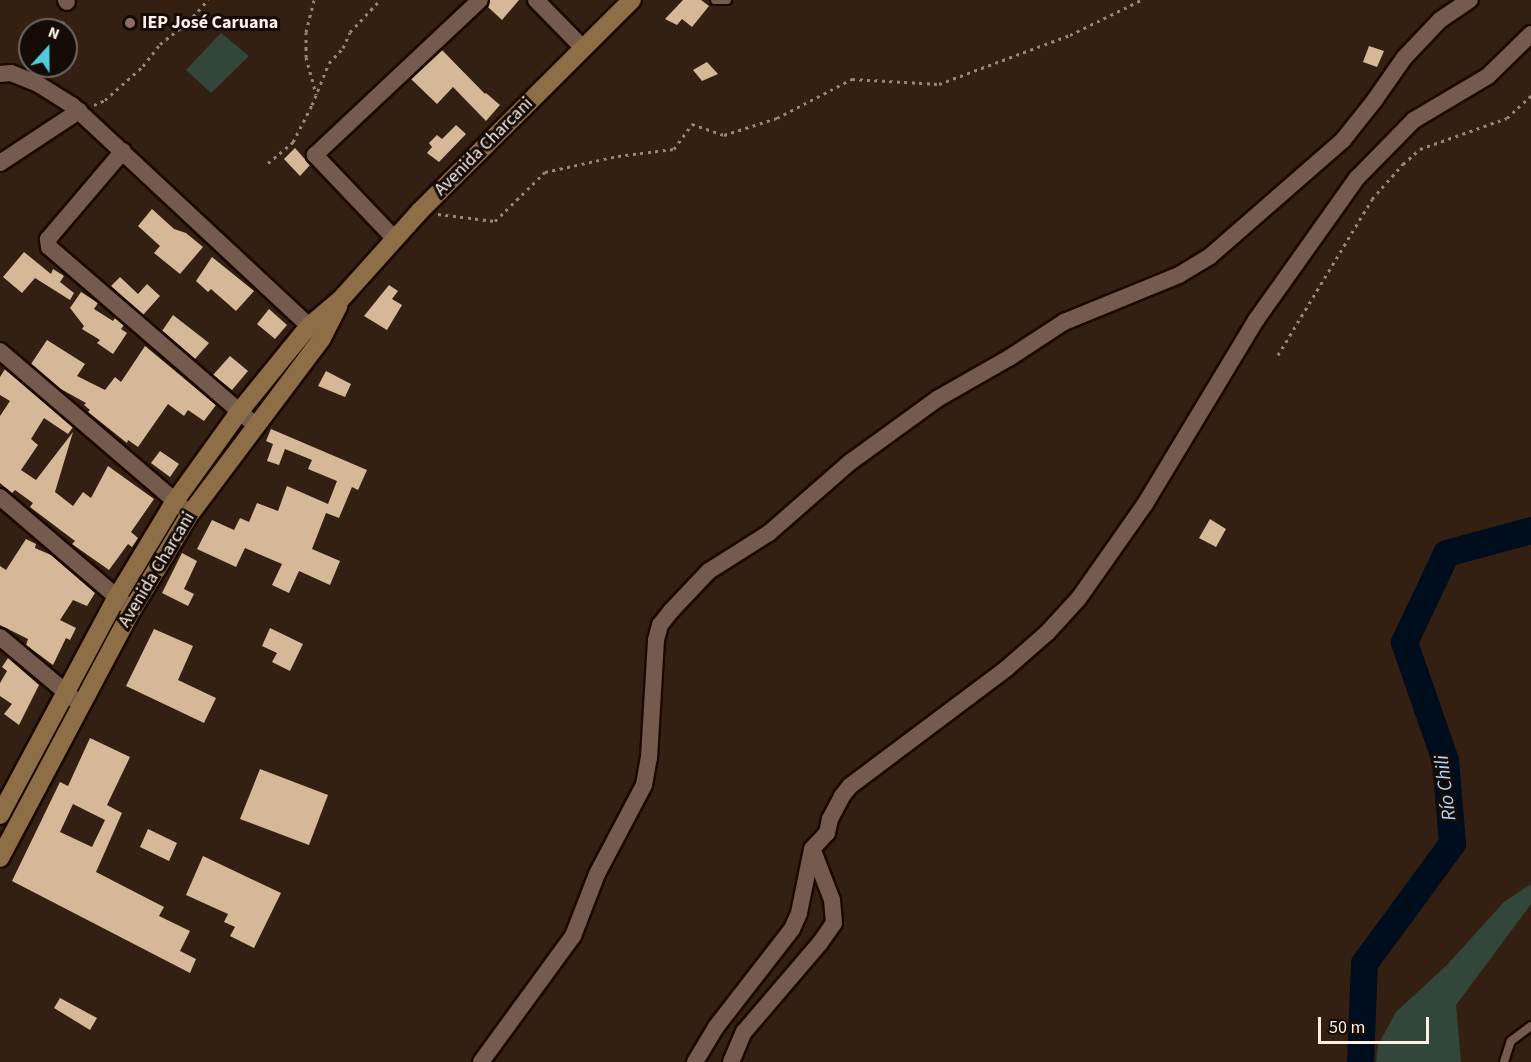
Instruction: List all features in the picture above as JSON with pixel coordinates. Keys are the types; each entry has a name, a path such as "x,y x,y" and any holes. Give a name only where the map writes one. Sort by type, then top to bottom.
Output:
{"main road":[{"name":"Avenida Charcani","path":"0,815 4,794 66,693 117,597 175,501 239,412 315,332 394,238 632,0"},
{"name":"Avenida Charcani","path":"0,858 132,610 190,514 255,425 315,332"}],"street":[{"path":"394,238 315,155 480,0"},
{"path":"536,0 583,48"},
{"path":"482,1062 573,936 597,874 644,785 650,758 656,640 660,625 671,611 710,571 769,533 849,462 938,399 1009,358 1064,322 1179,275 1209,257 1343,140 1404,58 1440,21 1470,0"},
{"path":"695,1062 716,1026 792,929 799,913 812,849 828,833 835,809 850,786 1007,668 1047,633 1079,598 1145,504 1256,320 1357,178 1414,120 1488,76 1531,34"},
{"path":"0,74 11,73 38,84 78,111 315,332"},
{"path":"0,163 78,111"},
{"path":"123,151 48,239 49,247 255,425"},
{"path":"0,351 190,514"},
{"path":"0,497 132,610"},
{"path":"0,638 81,705"},
{"path":"4,794 26,809"},
{"path":"731,1062 744,1032 820,943 834,923 832,900 812,849"}],"lane":[{"path":"715,0 727,0"},
{"path":"1503,1062 1512,1041 1531,1026"}],"path":[{"path":"78,111 105,100 143,66 160,44 188,22 208,0"},
{"path":"314,0 306,32 306,57 316,96"},
{"path":"268,163 293,142 316,96 329,63 343,48 350,32 380,0"},
{"path":"420,211 495,221 546,172 618,156 674,148 692,124 724,135 777,118 852,79 939,84 1070,35 1141,0"},
{"path":"1278,355 1372,199 1403,164 1420,150 1507,118 1531,96"}],"green space":[{"path":"221,33 249,56 211,93 186,70"},
{"path":"1531,884 1531,904 1456,1005 1461,1062 1376,1062 1378,1045 1396,1012 1447,965 1504,902"}],"building":[{"path":"490,0 519,0 502,20 488,7"},
{"path":"683,0 701,0 709,6 692,27 682,19 677,25 665,19"},
{"path":"1369,46 1384,51 1377,67 1363,62"},
{"path":"442,50 485,94 500,105 486,121 453,87 437,104 411,79"},
{"path":"707,62 718,74 702,81 693,70"},
{"path":"456,125 466,134 439,162 427,153 432,147 429,143 437,135 442,139"},
{"path":"295,148 310,165 300,176 284,159"},
{"path":"152,209 174,229 186,233 203,247 180,274 154,253 160,246 138,226"},
{"path":"24,252 51,274 53,269 64,276 60,282 74,293 70,300 35,278 22,293 3,277"},
{"path":"212,257 254,291 236,311 211,289 208,292 196,281"},
{"path":"120,277 138,294 147,284 160,296 143,315 111,286"},
{"path":"389,285 398,291 392,299 402,305 387,330 364,316"},
{"path":"81,292 98,303 94,309 113,321 115,318 124,325 121,329 127,333 113,354 97,343 100,340 82,329 84,326 70,308"},
{"path":"269,309 287,325 275,339 257,324"},
{"path":"173,315 209,343 195,359 162,331"},
{"path":"47,340 85,364 77,376 105,390 115,377 121,382 145,346 216,405 204,421 188,410 184,416 168,404 138,447 128,440 127,443 88,412 90,410 84,405 86,403 59,388 31,364"},
{"path":"230,356 248,371 232,390 213,375"},
{"path":"5,369 73,427 68,434 44,418 31,439 38,445 21,470 36,480 73,432 55,492 73,506 83,492 91,498 108,466 154,499 131,532 138,538 132,547 128,544 109,570 72,544 75,541 30,507 33,503 15,490 12,493 0,483 0,416 10,401 0,395 0,377"},
{"path":"326,371 351,384 345,397 318,386"},
{"path":"271,429 367,470 358,490 352,487 339,518 326,513 312,549 340,561 330,585 299,571 289,593 272,585 282,564 245,548 236,567 197,549 212,520 234,530 240,518 249,522 257,503 278,511 287,486 328,504 337,481 308,469 312,460 285,449 279,465 267,461 273,444 266,441"},
{"path":"160,451 179,464 170,477 151,463"},
{"path":"1210,519 1226,529 1216,547 1199,538"},
{"path":"26,539 36,544 35,548 51,555 95,593 87,606 73,600 60,620 76,628 70,640 66,638 53,665 26,645 28,639 0,625 0,566 6,570"},
{"path":"182,553 197,561 184,589 194,594 188,606 162,593"},
{"path":"270,628 303,644 290,671 272,662 277,653 262,646"},
{"path":"154,629 193,646 178,680 216,698 204,723 126,686"},
{"path":"8,658 39,685 19,725 4,714 12,704 0,696 0,683 7,671 2,667"},
{"path":"90,738 130,757 107,805 122,813 96,872 164,907 159,916 190,931 180,951 196,959 190,973 12,881 60,782 68,786","holes":["73,804 105,820 92,847 60,832"]},
{"path":"260,769 328,795 309,845 240,819"},
{"path":"148,829 177,843 169,861 140,847"},
{"path":"203,856 281,893 254,948 230,936 235,927 224,922 228,914 186,895"},
{"path":"60,998 97,1018 90,1030 54,1008"}],"waterway":[{"name":"Río Chili","path":"1360,1062 1364,963 1452,843 1445,760 1404,642 1446,553 1531,530"}],"place":[{"name":"IEP José Caruana","path":"130,23"}]}
